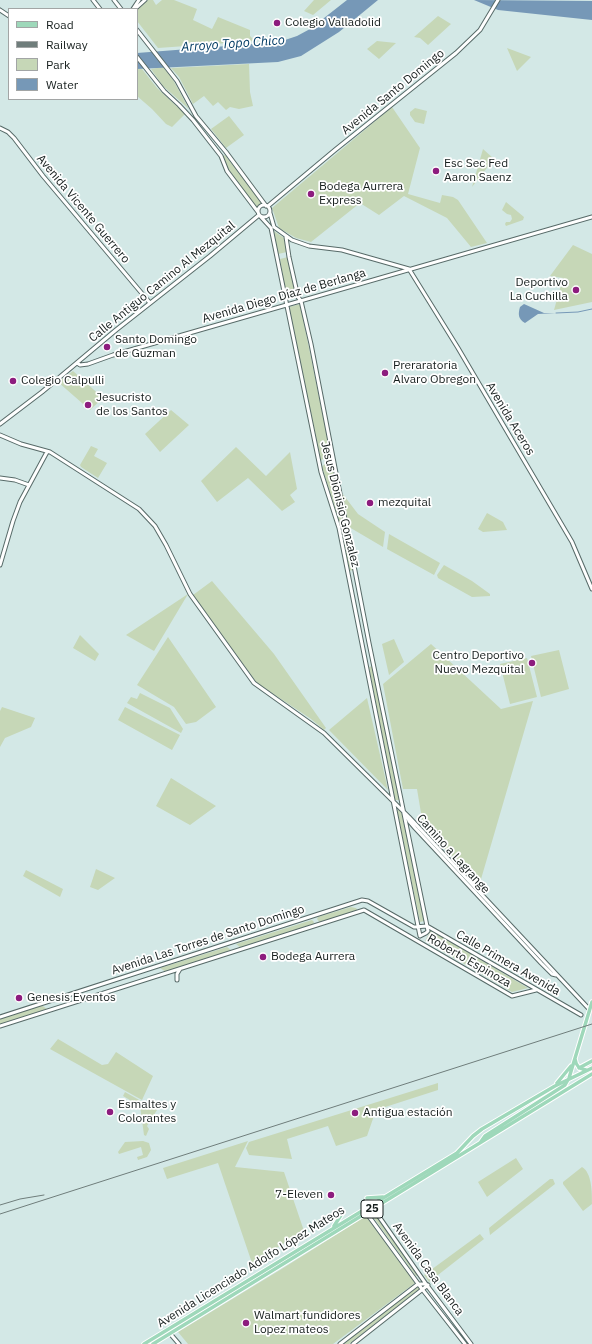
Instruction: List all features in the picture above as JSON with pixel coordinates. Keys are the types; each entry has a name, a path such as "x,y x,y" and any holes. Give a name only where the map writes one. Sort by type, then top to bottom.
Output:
{"main road":[{"path":"480,1144 485,1136 560,1089 565,1084 569,1078 592,1002"},
{"path":"575,1058 576,1064 579,1068 587,1070"},
{"path":"579,1068 592,1061"},
{"path":"555,1086 573,1063"},
{"name":"Avenida Licenciado Adolfo López Mateos","path":"153,1344 367,1213 384,1197 458,1152 482,1129 569,1078 592,1068"},
{"name":"Avenida Licenciado Adolfo López Mateos","path":"144,1344 364,1209 372,1207 480,1144 592,1074"},
{"path":"569,1078 578,1083"},
{"path":"367,1198 384,1197"},
{"path":"333,1228 343,1212"}],"street":[{"path":"93,0 99,8"},
{"path":"114,0 120,8"},
{"path":"134,8 139,0"},
{"path":"134,8 145,0"},
{"name":"Avenida Santo Domingo","path":"267,206 456,53 477,33 498,0"},
{"path":"138,31 179,84 196,116 226,152 267,206 270,213 266,216 259,214"},
{"path":"138,58 164,91 193,120 221,156 227,171 259,214 272,227 286,237 303,244 342,250 409,270"},
{"name":"Avenida Vicente Guerrero","path":"0,128 8,132 14,138 43,176 150,303"},
{"path":"259,214 259,207 262,205 267,206"},
{"name":"Jesus Dionisio Gonzalez","path":"270,213 321,472 339,528 420,936"},
{"name":"Calle Antiguo Camino Al Mezquital","path":"77,363 110,334 210,256 259,214"},
{"name":"Avenida Diego Díaz de Berlanga","path":"77,363 80,365 88,364 113,355 592,217"},
{"name":"Jesus Dionisio Gonzalez","path":"286,237 298,296 301,301 311,344 427,926"},
{"name":"Avenida Aceros","path":"409,270 458,348 569,537 592,589"},
{"path":"0,424 77,363"},
{"name":"Camino a Lagrange","path":"0,435 21,444 47,452 98,482 139,509 155,526 190,594 254,683 324,733 407,815 409,821 541,963 552,974 556,974 590,1010"},
{"path":"0,565 20,502 47,452"},
{"path":"0,478 15,480 29,485"},
{"name":"Avenida Las Torres de Santo Domingo","path":"0,1017 362,900 368,901 414,927 418,927"},
{"name":"Avenida Las Torres de Santo Domingo","path":"0,1026 361,911 366,912 417,941"},
{"path":"417,941 420,936 427,932 427,926 418,927"},
{"name":"Calle Primera Avenida","path":"427,926 581,1015"},
{"name":"Roberto Espinoza","path":"417,941 512,996 536,990"},
{"path":"177,980 177,974 181,969"},
{"name":"Avenida Casa Blanca","path":"372,1207 471,1344"},
{"name":"Avenida Casa Blanca","path":"364,1209 420,1284"},
{"path":"420,1274 420,1284 422,1289"},
{"path":"340,1344 420,1284 427,1284"},
{"path":"353,1344 427,1284"},
{"name":"Avenida Casa Blanca","path":"422,1289 465,1344"},
{"path":"167,1330 180,1344"}],"green space":[{"path":"148,0 153,0 156,5 162,0 174,0 197,9 193,20 212,29 218,17 250,30 250,36 255,41 158,48 138,22 138,9"},
{"path":"314,0 331,0 313,15 304,11"},
{"path":"438,16 451,24 428,45 420,38 414,37"},
{"path":"377,41 396,43 379,59 367,49"},
{"path":"507,48 531,57 517,71"},
{"path":"249,64 250,92 253,106 239,109 230,107 226,110 218,102 213,106 204,96 193,104 179,77 171,68"},
{"path":"163,67 172,78 189,109 163,86 151,69"},
{"path":"138,69 142,69 157,88 185,114 172,127 166,124 138,97"},
{"path":"392,107 420,148 408,194 440,203 442,195 453,197 458,200 487,243 471,247 447,218 404,196 379,215 360,203 311,242 296,238 279,228 272,208"},
{"path":"415,108 427,111 424,124 415,122 410,115 410,112"},
{"path":"229,116 244,135 226,148 211,129"},
{"path":"483,149 494,159 472,187"},
{"path":"225,155 262,203 257,208 225,165 223,156"},
{"path":"506,202 524,217 523,220 506,226 506,222 510,222 512,219 511,215 502,210"},
{"path":"274,231 284,238 287,252 278,254"},
{"name":"Deportivo La Cuchilla","path":"573,245 592,254 592,302 554,310 563,278 550,276"},
{"path":"288,257 296,297 287,300 280,259"},
{"path":"300,304 330,451 321,461 289,307"},
{"path":"73,371 103,398 90,410 58,382"},
{"path":"171,410 189,425 160,452 145,434"},
{"path":"91,446 98,449 94,456 107,463 98,478 80,465"},
{"path":"236,447 266,476 290,452 297,489 290,495 295,502 282,511 248,478 217,502 201,481"},
{"path":"331,457 353,570 349,571 336,511 322,467"},
{"path":"342,493 358,514 385,532 383,547 349,527"},
{"path":"487,513 503,522 507,530 483,532 478,529"},
{"path":"389,534 440,563 434,575 387,549"},
{"path":"444,565 472,581 490,594 490,596 472,597 438,578 437,575"},
{"path":"212,581 274,654 326,728 324,730 311,719 257,683 193,595"},
{"path":"188,594 154,651 126,635"},
{"path":"80,635 99,654 95,661 73,648"},
{"path":"168,637 216,707 196,722 186,724 174,707 137,685"},
{"path":"394,639 404,662 389,675 382,644"},
{"path":"431,644 501,709 533,701 479,886 423,825 417,789 403,789 383,684"},
{"path":"559,650 569,689 541,697 531,656"},
{"path":"527,658 537,697 510,704 500,664"},
{"path":"373,666 400,800 395,800 369,667"},
{"path":"140,693 170,708 183,729 181,733 127,703 131,697 137,699"},
{"path":"367,698 388,790 329,730"},
{"path":"2,707 35,718 31,727 5,738 0,747 0,711"},
{"path":"125,707 180,735 172,750 118,720"},
{"path":"171,778 216,806 190,825 156,806"},
{"path":"397,810 401,810 424,921 420,922"},
{"path":"96,869 115,878 98,890 90,887"},
{"path":"26,870 63,889 60,897 23,876"},
{"path":"351,907 356,908 358,911 320,923 317,919 318,917"},
{"path":"312,920 314,922 313,925 241,948 236,944"},
{"path":"431,930 528,988 512,992 425,941"},
{"path":"227,947 231,950 230,952 166,972 160,968"},
{"path":"40,1004 47,1009 0,1024 0,1018"},
{"path":"58,1039 102,1065 108,1064 116,1052 153,1076 142,1100 50,1049"},
{"path":"438,1083 438,1090 376,1110 367,1136 336,1146 328,1126 287,1139 292,1159 249,1155 246,1148 249,1142"},
{"path":"125,1092 157,1110 147,1126 149,1129 146,1136 144,1135 140,1106 123,1096"},
{"path":"143,1141 149,1143 151,1150 147,1157 138,1160 137,1157 143,1155 141,1147 119,1154 118,1152 125,1142"},
{"path":"248,1141 235,1167 284,1172 304,1231 252,1263 218,1163 167,1179 163,1168"},
{"path":"516,1158 523,1169 487,1197 478,1182"},
{"path":"582,1167 590,1178 592,1199 592,1204 583,1211 563,1184 563,1182"},
{"path":"550,1179 553,1179 555,1184 490,1235 489,1228"},
{"path":"374,1213 419,1275 416,1276 371,1214"},
{"path":"366,1216 415,1283 333,1344 188,1344 178,1332 280,1270"},
{"path":"480,1234 484,1239 429,1282 424,1275"},
{"path":"416,1286 420,1288 349,1344 341,1344"}],"water":[{"path":"347,0 378,0 339,32 301,56 278,62 138,69 138,53 279,42 297,36 310,29"},
{"path":"474,0 592,1 592,20 498,10"},
{"path":"524,304 544,313 556,313 538,314 525,323 521,320 519,314 520,307"}],"waterway":[{"path":"556,313 578,312 592,309"}],"railway":[{"path":"0,1214 592,1024"},
{"path":"0,1205 20,1199 44,1195"}],"place":[{"name":"Colegio Valladolid","path":"277,23"},
{"name":"Esc Sec Fed Aaron Saenz","path":"436,171"},
{"name":"Bodega Aurrera Express","path":"311,194"},
{"name":"Deportivo La Cuchilla","path":"576,290"},
{"name":"Santo Domingo de Guzman","path":"107,347"},
{"name":"Preraratoria Alvaro Obregon","path":"385,373"},
{"name":"Colegio Calpulli","path":"13,381"},
{"name":"Jesucristo de los Santos","path":"88,405"},
{"name":"mezquital","path":"370,503"},
{"name":"Centro Deportivo Nuevo Mezquital","path":"532,663"},
{"name":"Bodega Aurrera","path":"263,957"},
{"name":"Genesis Eventos","path":"19,998"},
{"name":"Esmaltes y Colorantes","path":"110,1112"},
{"name":"Antigua estación","path":"355,1113"},
{"name":"7-Eleven","path":"331,1195"},
{"name":"Walmart fundidores Lopez mateos","path":"246,1323"}],"water label":[{"name":"Arroyo Topo Chico","path":"233,44"}]}
